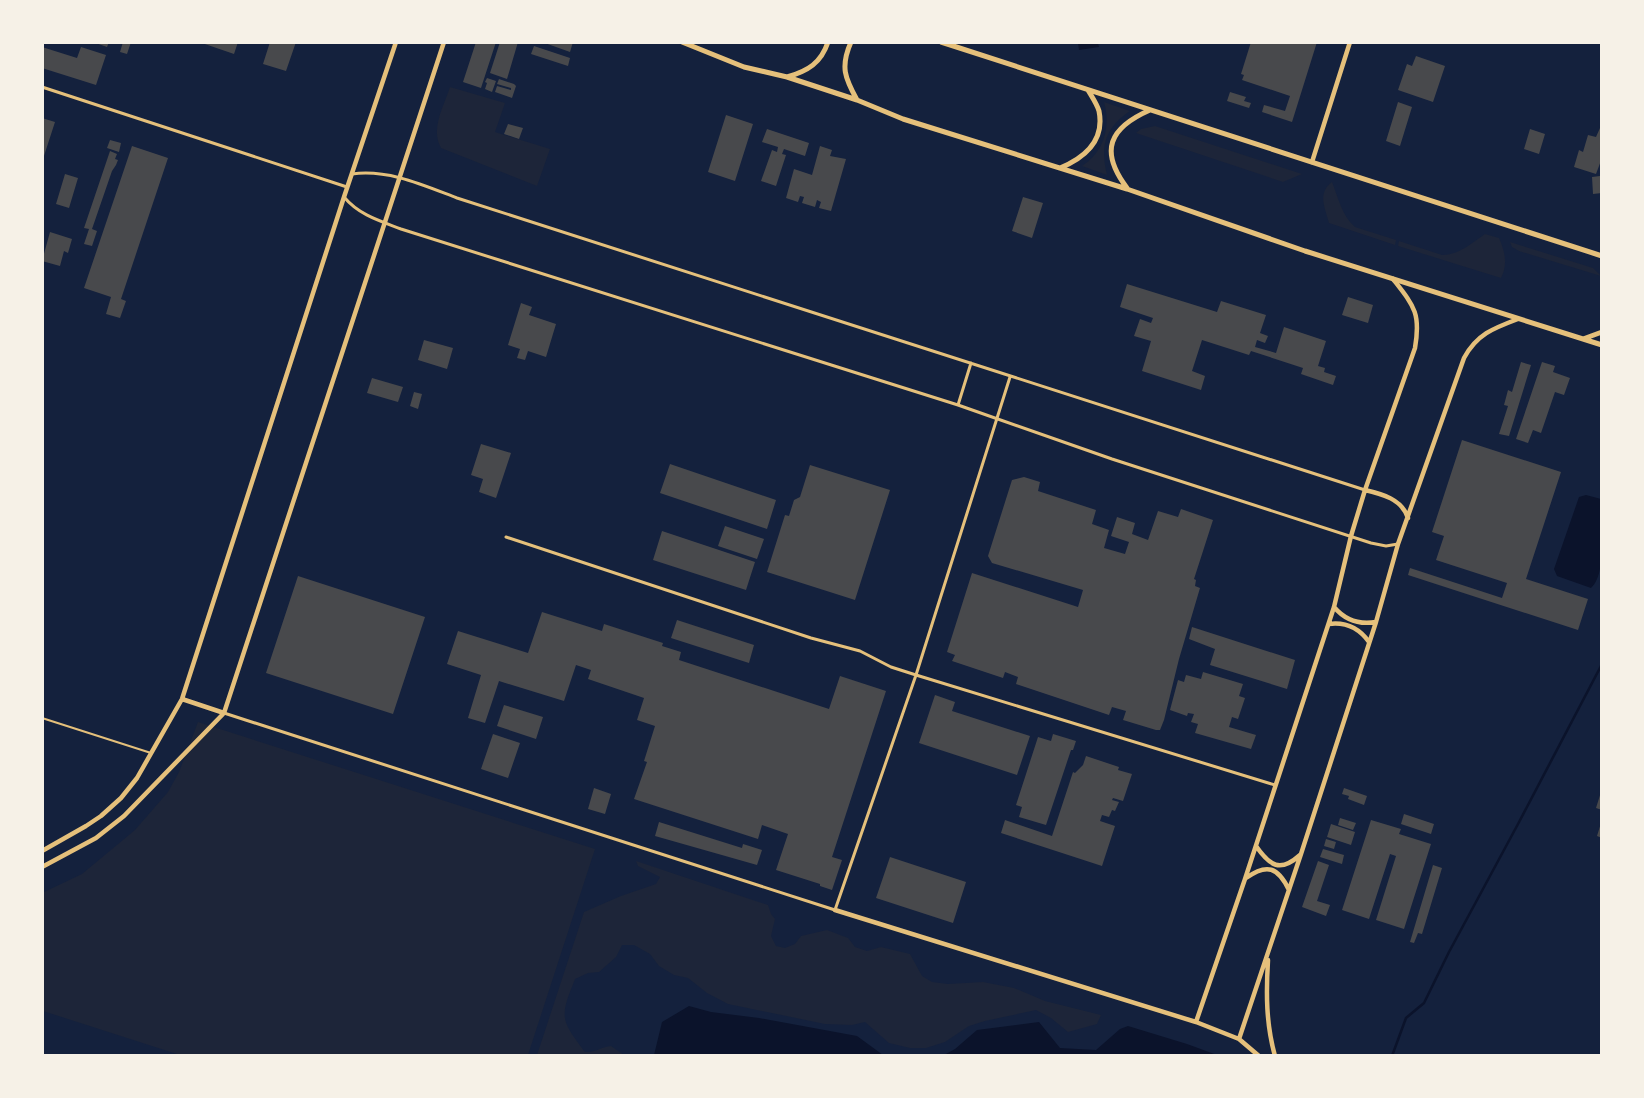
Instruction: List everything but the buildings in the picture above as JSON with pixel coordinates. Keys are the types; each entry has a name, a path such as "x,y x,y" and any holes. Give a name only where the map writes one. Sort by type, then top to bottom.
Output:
{"main road":[{"path":"682,42 744,67 787,77 857,100 903,119 1127,189 1305,251 1602,345"},
{"path":"787,77 812,67 823,54 828,42"},
{"path":"851,42 844,66 848,82 857,100"},
{"path":"941,42 1601,256"},
{"path":"1060,168 1084,155 1094,143 1099,112 1088,90"},
{"path":"1127,189 1113,166 1111,156 1114,139 1117,131 1124,124 1150,110"},
{"path":"1583,339 1602,332"}],"street":[{"path":"42,851 86,826 114,804 137,778 182,699 396,42"},
{"path":"42,867 96,838 124,816 224,712 444,42"},
{"path":"1312,162 1350,42"},
{"path":"42,87 348,187"},
{"path":"352,174 374,173 400,178 1365,490 1393,500 1406,512 1408,518"},
{"path":"344,197 357,210 385,223 958,404 1112,459 1351,536 1386,546 1398,544"},
{"path":"1196,1022 1329,624 1351,536 1365,490 1415,348 1418,329 1416,312 1410,300 1393,279"},
{"path":"1239,1039 1376,622 1398,544 1464,358 1470,346 1480,336 1518,319"},
{"path":"958,404 972,363"},
{"path":"836,910 916,675 1010,376"},
{"path":"506,537 811,638 860,652 891,667 1276,785"},
{"path":"1334,607 1342,616 1353,621 1364,623 1376,622"},
{"path":"1329,624 1350,626 1363,634 1369,642"},
{"path":"182,699 836,910 1196,1022 1239,1039 1259,1056"},
{"path":"1256,846 1264,858 1275,865 1288,865 1301,854"},
{"path":"1245,879 1257,871 1270,869 1281,875 1289,890"},
{"path":"1268,954 1266,981 1268,1023 1275,1056"}],"lane":[{"path":"42,718 151,753"}],"shaded area":[{"path":"1078,43 1098,43 1099,47 1079,50"},
{"path":"450,87 505,103 495,132 550,149 537,186 441,148 438,141 437,125"},
{"path":"1104,102 1130,111 1115,124 1106,138 1104,155 1107,175 1082,166 1096,154 1104,138 1107,121"},
{"path":"1155,126 1302,174 1283,182 1136,133 1141,129"},
{"path":"1332,182 1344,212 1355,227 1396,240 1395,245 1329,223 1323,196 1327,186"},
{"path":"1485,234 1499,238 1501,243 1505,263 1501,278 1398,246 1399,241 1442,255 1454,253 1465,248"},
{"path":"1510,242 1593,268 1601,276 1519,251 1512,247"},
{"path":"1586,495 1601,499 1601,560 1596,581 1591,588 1557,576 1554,569 1579,497"},
{"path":"198,722 595,849 528,1055 180,1055 43,1011 42,893 82,874 135,830 168,792 179,772"},
{"path":"636,861 768,905 775,919 771,936 776,946 785,948 795,944 801,936 827,930 848,938 855,947 867,951 881,947 910,954 922,976 932,982 948,984 983,982 1014,988 1045,1001 1101,1015 1097,1024 1068,1032 1051,1018 1036,1010 969,1026 945,1042 926,1048 910,1048 889,1043 865,1022 852,1025 825,1024 728,1004 707,993 688,978 674,975 659,966 650,954 634,945 622,945 616,957 599,972 588,973 575,979 566,1003 565,1013 566,1022 573,1036 585,1052 611,1046 624,1055 537,1055 584,912 621,896 656,884 660,877 638,866"},
{"path":"689,1006 711,1012 759,1018 857,1036 883,1055 654,1055 662,1022"},
{"path":"1039,1022 1060,1048 1096,1050 1120,1029 1128,1026 1217,1055 944,1055 955,1049 977,1030"}],"waterway":[{"path":"1392,1056 1406,1018 1424,1003 1449,952 1602,664"}]}
